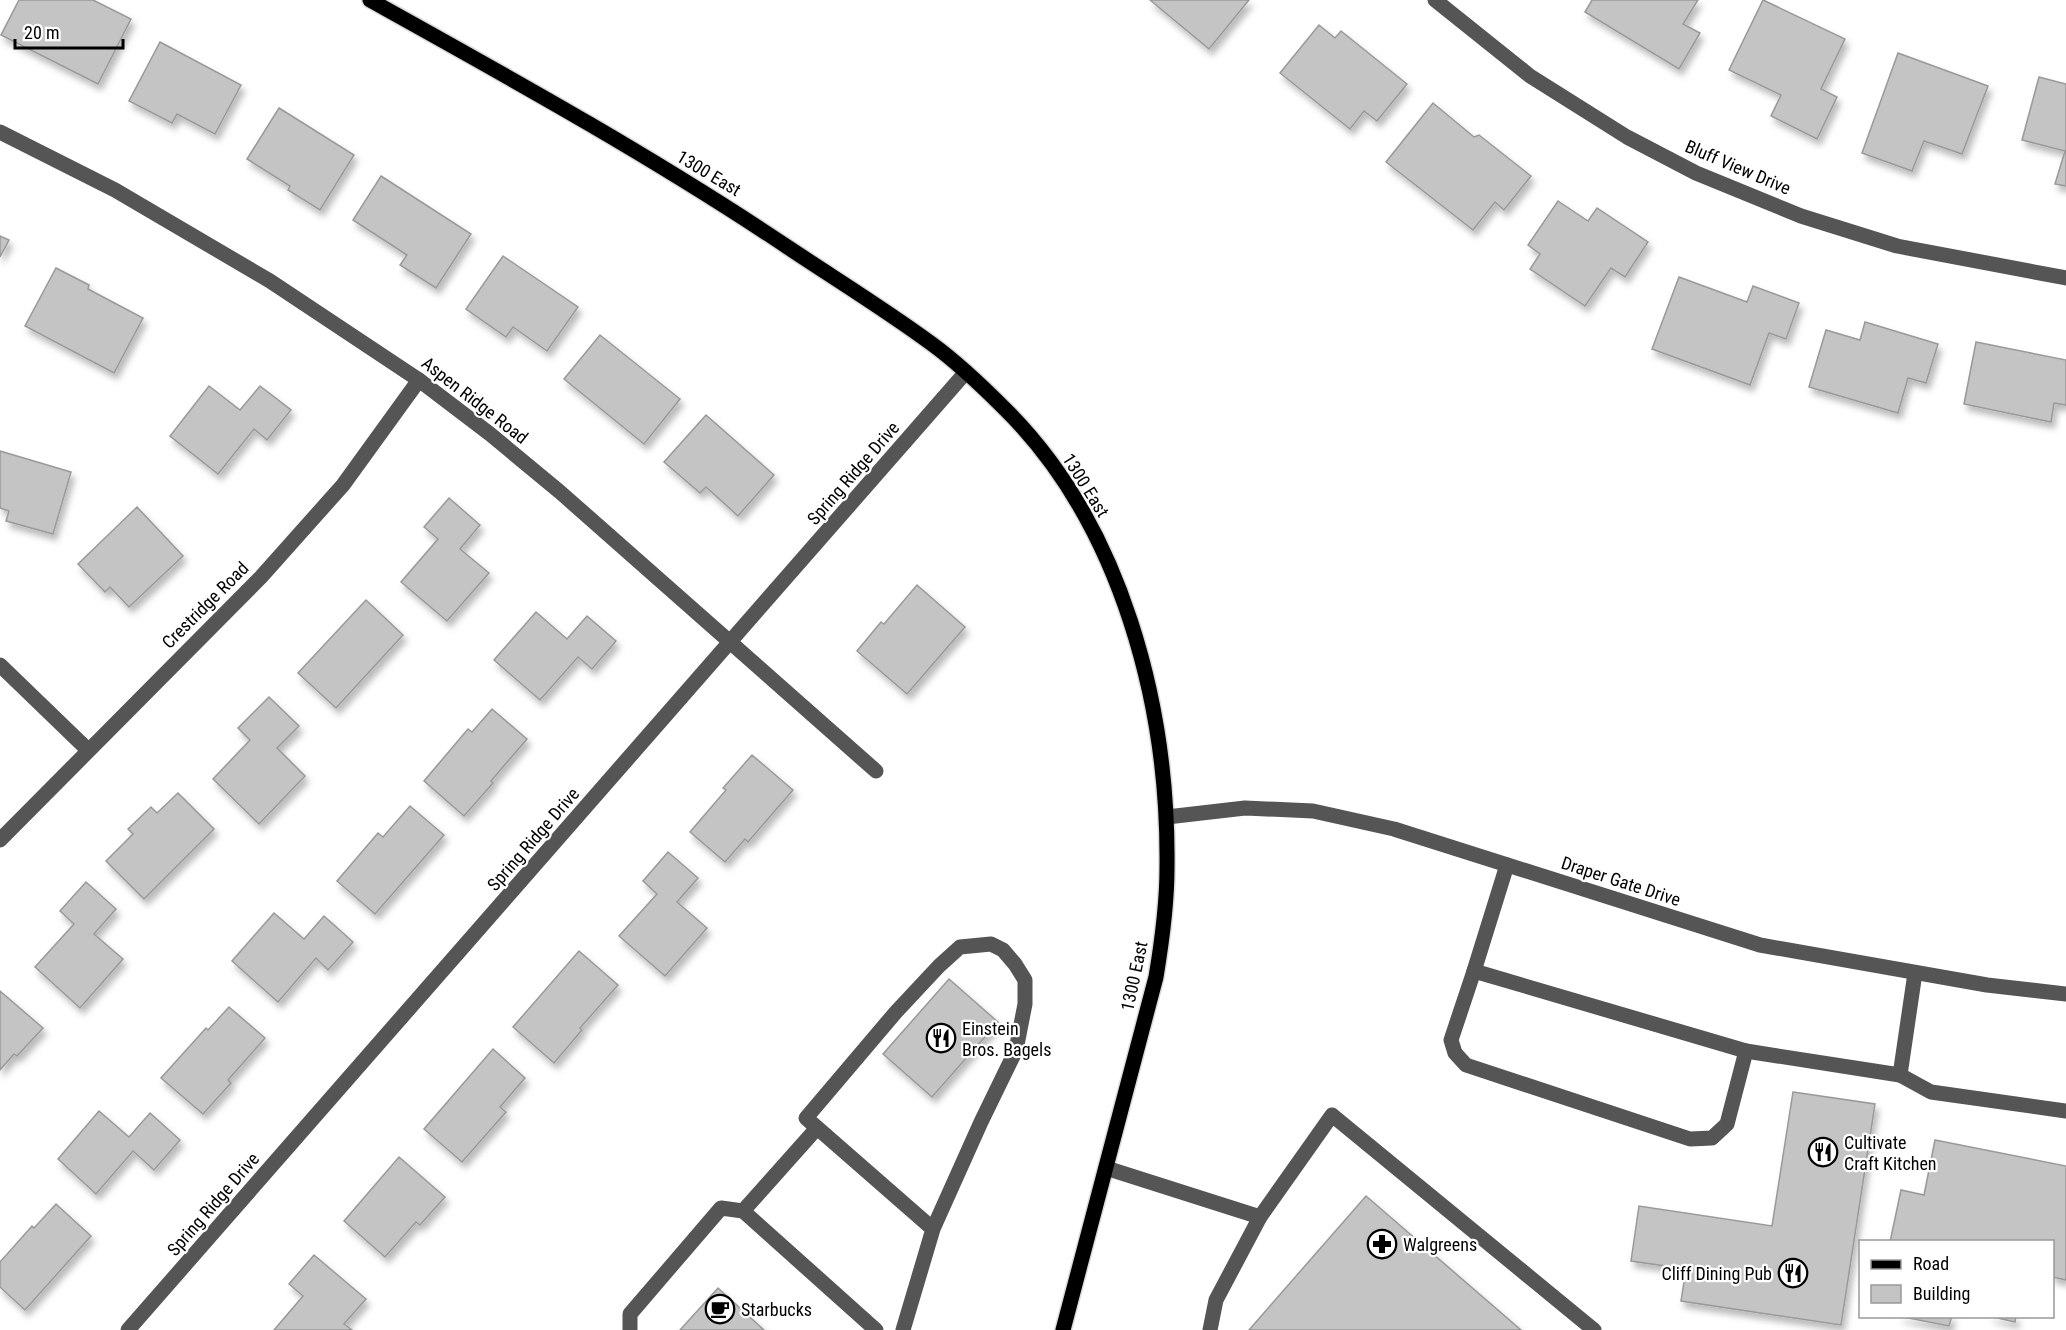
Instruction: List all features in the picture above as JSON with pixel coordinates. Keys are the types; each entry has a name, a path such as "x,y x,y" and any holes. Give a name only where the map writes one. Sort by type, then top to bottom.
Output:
{"main road":[{"name":"1300 East","path":"370,0 494,69 725,205 933,345 1006,410 1064,482 1088,522 1108,562 1128,612 1143,663 1162,767 1167,817 1167,871 1164,924 1156,977 1063,1330"}],"street":[{"name":"Bluff View Drive","path":"1435,0 1530,76 1627,136 1696,173 1801,216 1898,246 2066,278"},
{"name":"Aspen Ridge Road","path":"0,132 115,190 270,281 419,380 490,434 560,492 876,771"},
{"name":"Spring Ridge Drive","path":"128,1330 966,372"},
{"name":"Crestridge Road","path":"0,840 261,577 343,484 419,380"},
{"path":"0,665 88,750"},
{"name":"Draper Gate Drive","path":"1167,817 1245,808 1313,811 1394,829 1760,945 1987,985 2066,994"},
{"path":"1507,865 1451,1040 1455,1053 1466,1065 1690,1139 1712,1138 1727,1124 1746,1051"},
{"path":"903,1330 933,1229 1016,1050 1025,1004 1024,980 1003,950 991,944 960,947 939,966 896,1012 806,1118 933,1229"},
{"path":"1474,971 1746,1051 1900,1075 1931,1092 2066,1111"},
{"path":"1900,1075 1915,973"},
{"path":"1210,1330 1216,1299 1260,1217 1332,1115 1594,1330"},
{"path":"743,1211 817,1128"},
{"path":"1106,1168 1260,1217"},
{"path":"630,1330 630,1314 722,1208 743,1211 876,1330"}],"building":[{"path":"19,0 93,0 131,19 98,84 1,35"},
{"path":"1150,0 1249,0 1209,49"},
{"path":"1592,0 1698,0 1683,24 1700,33 1679,69 1585,12"},
{"path":"1763,0 1845,39 1821,89 1837,97 1817,139 1771,116 1781,95 1729,70"},
{"path":"1319,25 1335,38 1341,31 1407,84 1377,121 1364,111 1350,129 1280,73"},
{"path":"160,42 241,85 215,134 177,114 172,123 129,101"},
{"path":"1898,53 1988,86 1962,154 1924,141 1912,171 1862,153"},
{"path":"2039,77 2066,84 2066,186 2055,184 2065,151 2022,140"},
{"path":"1433,103 1474,137 1479,135 1531,176 1504,210 1495,202 1473,230 1386,162"},
{"path":"279,108 354,155 320,210 288,190 290,186 247,159"},
{"path":"381,176 471,234 436,288 400,265 407,255 353,220"},
{"path":"1558,201 1588,221 1597,208 1648,242 1625,277 1611,268 1585,306 1530,269 1540,254 1528,245"},
{"path":"0,236 9,240 0,257"},
{"path":"503,256 578,307 547,351 513,327 506,337 466,309"},
{"path":"56,268 89,285 88,289 143,318 114,373 25,326"},
{"path":"1679,277 1747,302 1753,286 1799,303 1786,339 1769,333 1750,385 1652,349"},
{"path":"1865,322 1938,344 1926,383 1908,378 1898,413 1809,387 1826,330 1860,340"},
{"path":"600,335 680,399 644,444 564,379"},
{"path":"1976,342 2066,360 2066,405 2054,403 2051,422 1964,404"},
{"path":"209,386 240,410 260,386 291,410 267,440 254,429 218,474 170,436"},
{"path":"706,415 774,475 738,516 706,487 700,493 664,462"},
{"path":"0,451 71,472 53,534 6,521 9,511 0,508"},
{"path":"449,498 480,525 460,549 489,573 447,621 401,582 438,539 424,527"},
{"path":"137,507 183,556 129,607 110,587 105,592 78,564"},
{"path":"917,585 965,627 907,694 857,651 881,622 884,624"},
{"path":"366,600 403,635 336,708 298,673"},
{"path":"536,612 567,639 587,616 616,641 592,669 578,657 540,700 494,660"},
{"path":"269,697 299,726 277,748 305,776 259,824 213,779 250,740 238,728"},
{"path":"492,709 527,739 464,816 424,781 468,729 472,732"},
{"path":"752,755 793,790 748,842 745,839 725,862 690,832 726,790 723,788"},
{"path":"178,793 214,829 144,899 106,861 133,834 128,829 151,807 157,813"},
{"path":"410,806 444,835 375,914 337,881 378,833 383,837"},
{"path":"668,852 698,878 677,902 707,928 665,976 619,936 657,894 643,881"},
{"path":"86,882 116,909 94,934 123,959 80,1008 35,967 74,924 60,911"},
{"path":"274,913 304,939 324,916 353,942 328,970 316,958 278,1002 232,961"},
{"path":"579,951 618,985 580,1028 582,1030 554,1063 513,1027"},
{"name":"Einstein Bros. Bagels","path":"949,979 998,1022 932,1097 883,1054"},
{"path":"0,991 43,1028 17,1056 14,1054 0,1070"},
{"path":"229,1007 265,1038 228,1080 231,1083 203,1114 161,1078 206,1028 208,1030"},
{"path":"493,1049 525,1078 500,1107 506,1112 462,1162 424,1129"},
{"path":"1793,1092 1875,1104 1841,1325 1681,1301 1686,1269 1631,1261 1639,1206 1772,1226"},
{"path":"99,1111 129,1137 150,1113 180,1140 154,1170 133,1151 96,1194 58,1159"},
{"path":"1935,1140 2066,1166 2066,1280 2054,1277 2054,1240 1890,1240 1901,1190 1924,1195"},
{"path":"399,1157 445,1197 420,1225 416,1222 385,1257 344,1221"},
{"name":"Walgreens","path":"1366,1196 1521,1330 1249,1330"},
{"path":"56,1204 91,1236 25,1310 0,1287 0,1262 32,1226 34,1228"},
{"path":"314,1255 366,1299 344,1324 352,1330 274,1330 303,1296 289,1284"},
{"name":"Starbucks","path":"718,1288 764,1330 680,1330"},
{"path":"1908,1318 1951,1318 1949,1326"},
{"path":"1998,1318 2016,1318 2015,1322"}],"place":[{"name":"Einstein Bros. Bagels","path":"941,1038"},
{"name":"Cultivate Craft Kitchen","path":"1823,1152"},
{"name":"Walgreens","path":"1382,1244"},
{"name":"Cliff Dining Pub","path":"1793,1273"},
{"name":"Starbucks","path":"720,1309"}]}
